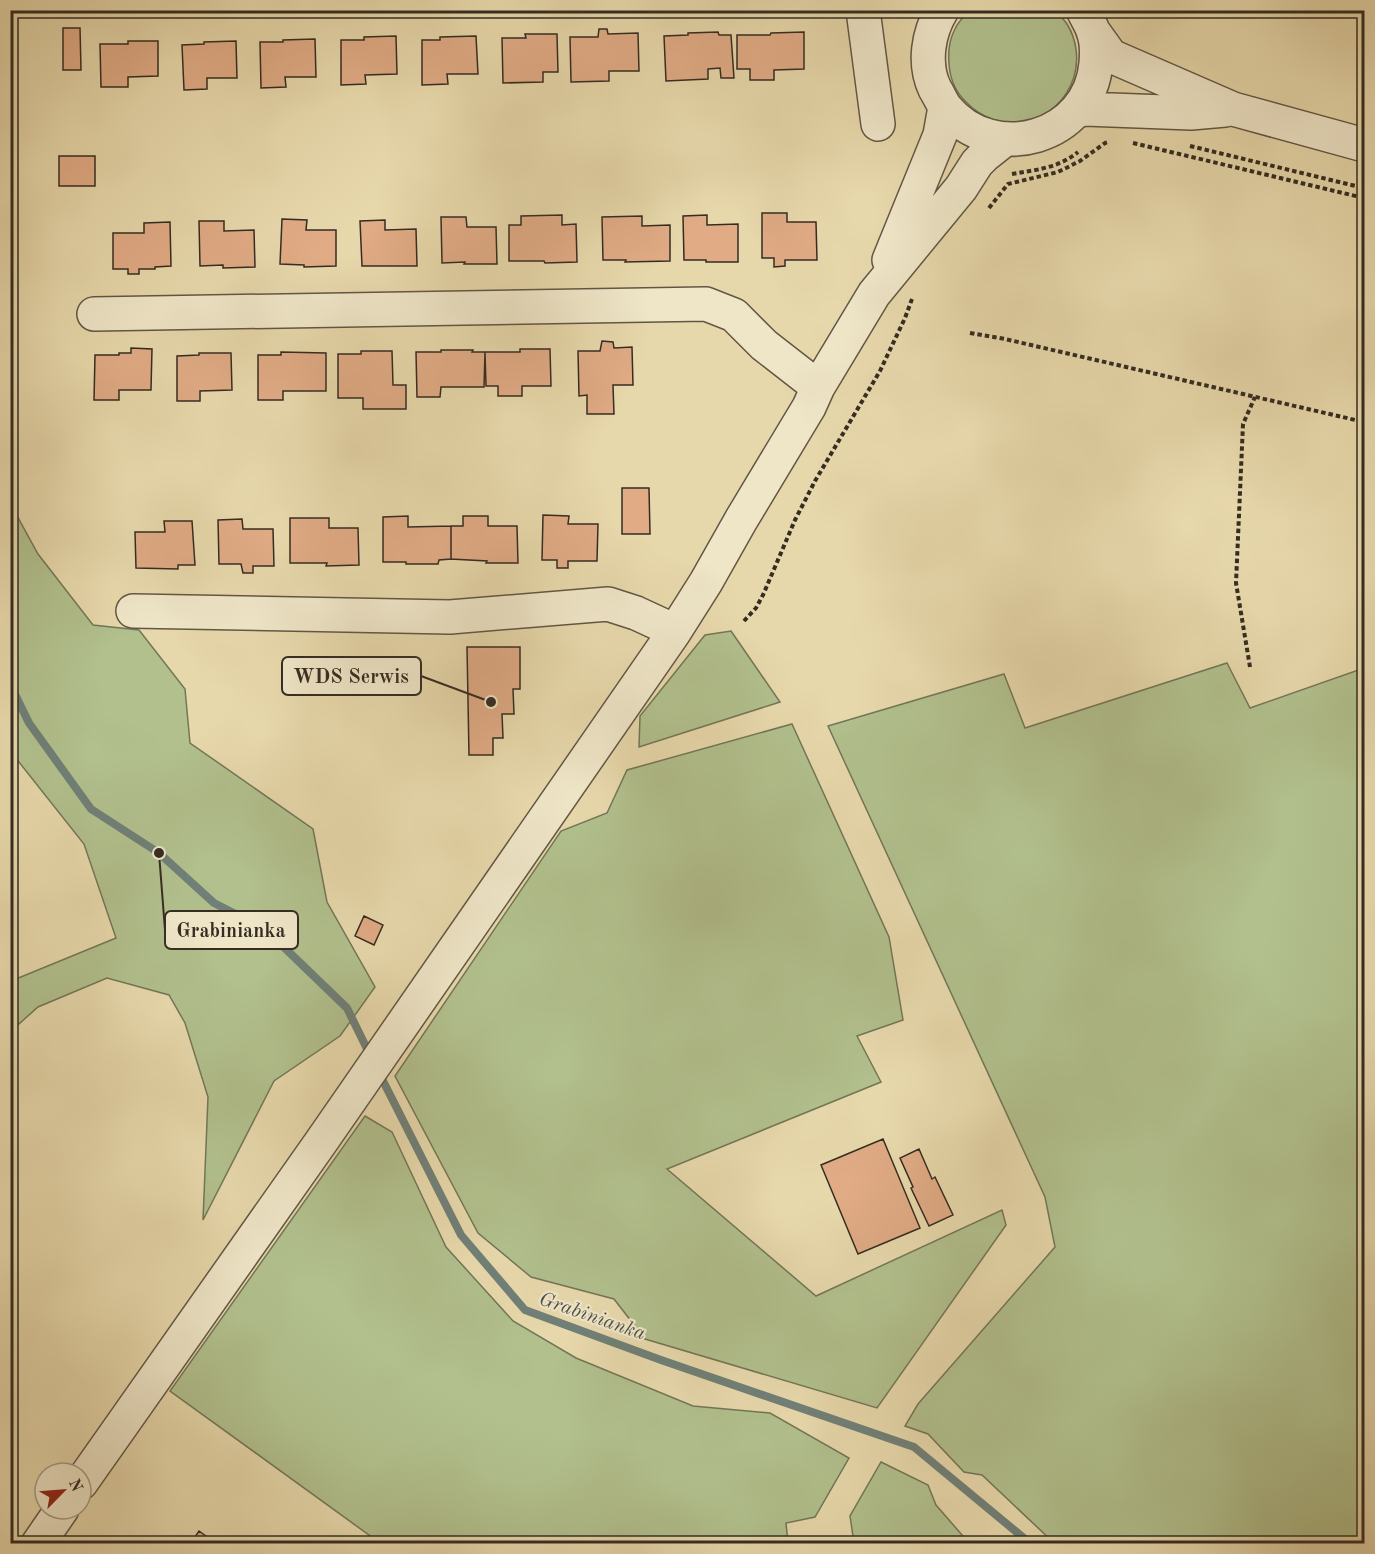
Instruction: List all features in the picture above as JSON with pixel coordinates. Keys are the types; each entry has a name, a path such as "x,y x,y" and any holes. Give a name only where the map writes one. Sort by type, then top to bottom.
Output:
{"street":[{"path":"863,10 878,124"},
{"path":"942,10 934,24 928,52 932,81 945,107 962,124 982,135 1004,140 1031,138 1056,128 1077,111 1088,93 1095,73 1097,52 1088,21"},
{"path":"1088,21 1111,56 1233,109 1365,145"},
{"path":"874,294 940,135 945,107"},
{"path":"1077,111 1085,109 1191,113 1233,109"},
{"path":"93,1466 675,631 874,294 977,164 1004,140"},
{"path":"94,314 706,304 734,315 764,345 818,387"},
{"path":"133,611 450,617 608,604 636,613 675,631"},
{"path":"38,1544 54,1521"}],"path":[{"path":"989,208 1008,184 1058,172 1105,142 1116,142"},
{"path":"1128,142 1365,198"},
{"path":"1186,145 1365,188"},
{"path":"1010,175 1049,168 1072,157 1084,147"},
{"path":"744,621 756,608 810,490 880,371 911,300 917,292"},
{"path":"970,333 1005,339 1365,422"},
{"path":"1250,667 1236,583 1243,424 1255,397"}],"green space":[{"path":"969,11 1055,11 1063,19 1073,37 1076,64 1074,77 1066,94 1055,107 1041,116 1010,123 994,120 979,113 961,97 951,74 949,51 951,37 956,26"},
{"path":"10,503 38,554 93,625 139,630 185,689 190,743 313,829 327,902 375,987 340,1036 274,1081 203,1220 208,1097 185,1023 169,995 107,978 38,1007 11,1031 11,981 116,938 84,844 11,752"},
{"path":"731,631 780,702 639,747 640,716 705,635"},
{"path":"1227,663 1250,708 1364,668 1364,1543 1054,1543 982,1475 964,1472 928,1434 905,1426 918,1404 1055,1247 1045,1197 828,726 1004,674 1025,728"},
{"path":"792,724 889,937 903,1020 857,1036 881,1082 667,1169 816,1296 1002,1210 1006,1225 877,1408 645,1339 614,1299 531,1277 478,1233 395,1076 561,831 607,813 627,770"},
{"path":"365,1116 392,1132 446,1247 513,1321 576,1358 693,1406 770,1413 849,1458 815,1517 786,1523 788,1543 380,1543 170,1391"},
{"path":"881,1462 928,1485 936,1505 969,1543 854,1543 850,1516"}],"building":[{"path":"63,28 80,28 81,70 63,70"},
{"path":"599,29 607,29 608,34 638,33 639,71 609,71 609,81 571,82 570,37 598,37"},
{"path":"718,32 719,35 731,35 734,78 721,78 720,68 708,69 708,79 666,81 664,36"},
{"path":"804,32 804,69 774,70 774,80 750,80 750,69 737,69 737,35"},
{"path":"525,34 557,34 558,72 543,72 543,82 503,83 502,38 526,38"},
{"path":"396,36 397,74 365,75 366,84 341,85 341,40"},
{"path":"476,36 478,74 447,74 448,84 422,85 422,40"},
{"path":"315,39 316,77 285,77 286,87 261,88 260,42"},
{"path":"128,41 158,41 158,76 128,77 128,87 101,87 100,44 128,44"},
{"path":"236,41 237,78 207,78 207,89 184,90 182,45"},
{"path":"59,156 95,156 95,186 59,186"},
{"path":"762,213 787,213 787,222 816,222 817,260 785,260 785,266 774,267 774,258 762,258"},
{"path":"562,215 562,225 576,224 577,262 509,261 509,225 521,225 521,216"},
{"path":"707,215 707,225 738,224 738,262 684,260 683,216"},
{"path":"642,216 642,226 670,225 670,261 603,260 602,217"},
{"path":"441,217 466,217 467,227 496,227 497,264 442,263"},
{"path":"282,219 307,220 306,230 336,230 336,266 304,267 304,265 280,264"},
{"path":"385,220 385,230 416,229 417,266 362,266 360,221"},
{"path":"199,221 224,221 224,231 254,230 255,267 200,266"},
{"path":"170,222 171,266 139,269 139,274 128,274 128,269 113,269 113,233 144,233 144,223"},
{"path":"602,341 613,342 614,348 632,347 633,385 613,385 614,414 587,414 587,395 579,396 578,351 600,351"},
{"path":"131,348 152,349 151,390 119,390 119,400 94,400 95,355 131,353"},
{"path":"520,349 550,349 551,386 522,386 522,396 498,396 498,386 486,386 485,352 520,352"},
{"path":"441,350 485,352 484,387 441,387 440,397 417,397 416,352 441,352"},
{"path":"361,351 392,351 393,385 406,385 406,409 363,409 363,398 338,398 338,354 361,354"},
{"path":"281,352 326,353 326,391 283,391 283,400 258,400 258,355 281,355"},
{"path":"199,353 231,353 232,390 200,391 200,401 177,401 177,356 199,355"},
{"path":"622,488 649,488 650,534 622,534"},
{"path":"543,515 569,516 568,524 598,524 597,561 568,561 568,568 557,568 557,560 542,560"},
{"path":"408,516 408,527 451,526 451,559 439,560 438,564 383,562 383,517"},
{"path":"463,516 488,516 488,526 517,526 518,563 486,563 487,561 451,559 451,526 463,526"},
{"path":"290,518 329,518 329,528 358,528 359,565 326,566 327,563 290,563"},
{"path":"242,519 243,529 273,529 274,566 253,566 253,573 243,573 241,564 219,564 218,520"},
{"path":"164,521 192,521 195,565 178,565 178,569 136,568 135,532 165,532"},
{"path":"467,647 520,647 520,689 513,689 514,714 502,714 503,738 493,738 493,755 469,755"},
{"path":"364,916 383,925 374,945 355,936"},
{"path":"883,1139 920,1228 858,1254 821,1165"},
{"path":"919,1149 932,1179 935,1177 953,1215 929,1226 900,1158"},
{"path":"199,1531 217,1544 185,1544 193,1540"}],"waterway":[{"name":"Grabinianka","path":"10,684 29,723 91,809 159,853 214,903 265,929 347,1008 371,1057"},
{"name":"Grabinianka","path":"378,1071 461,1235 525,1310 661,1360 914,1447 1031,1544"}],"place":[{"name":"WDS Serwis","path":"491,702"},
{"name":"Grabinianka","path":"159,853"}]}
